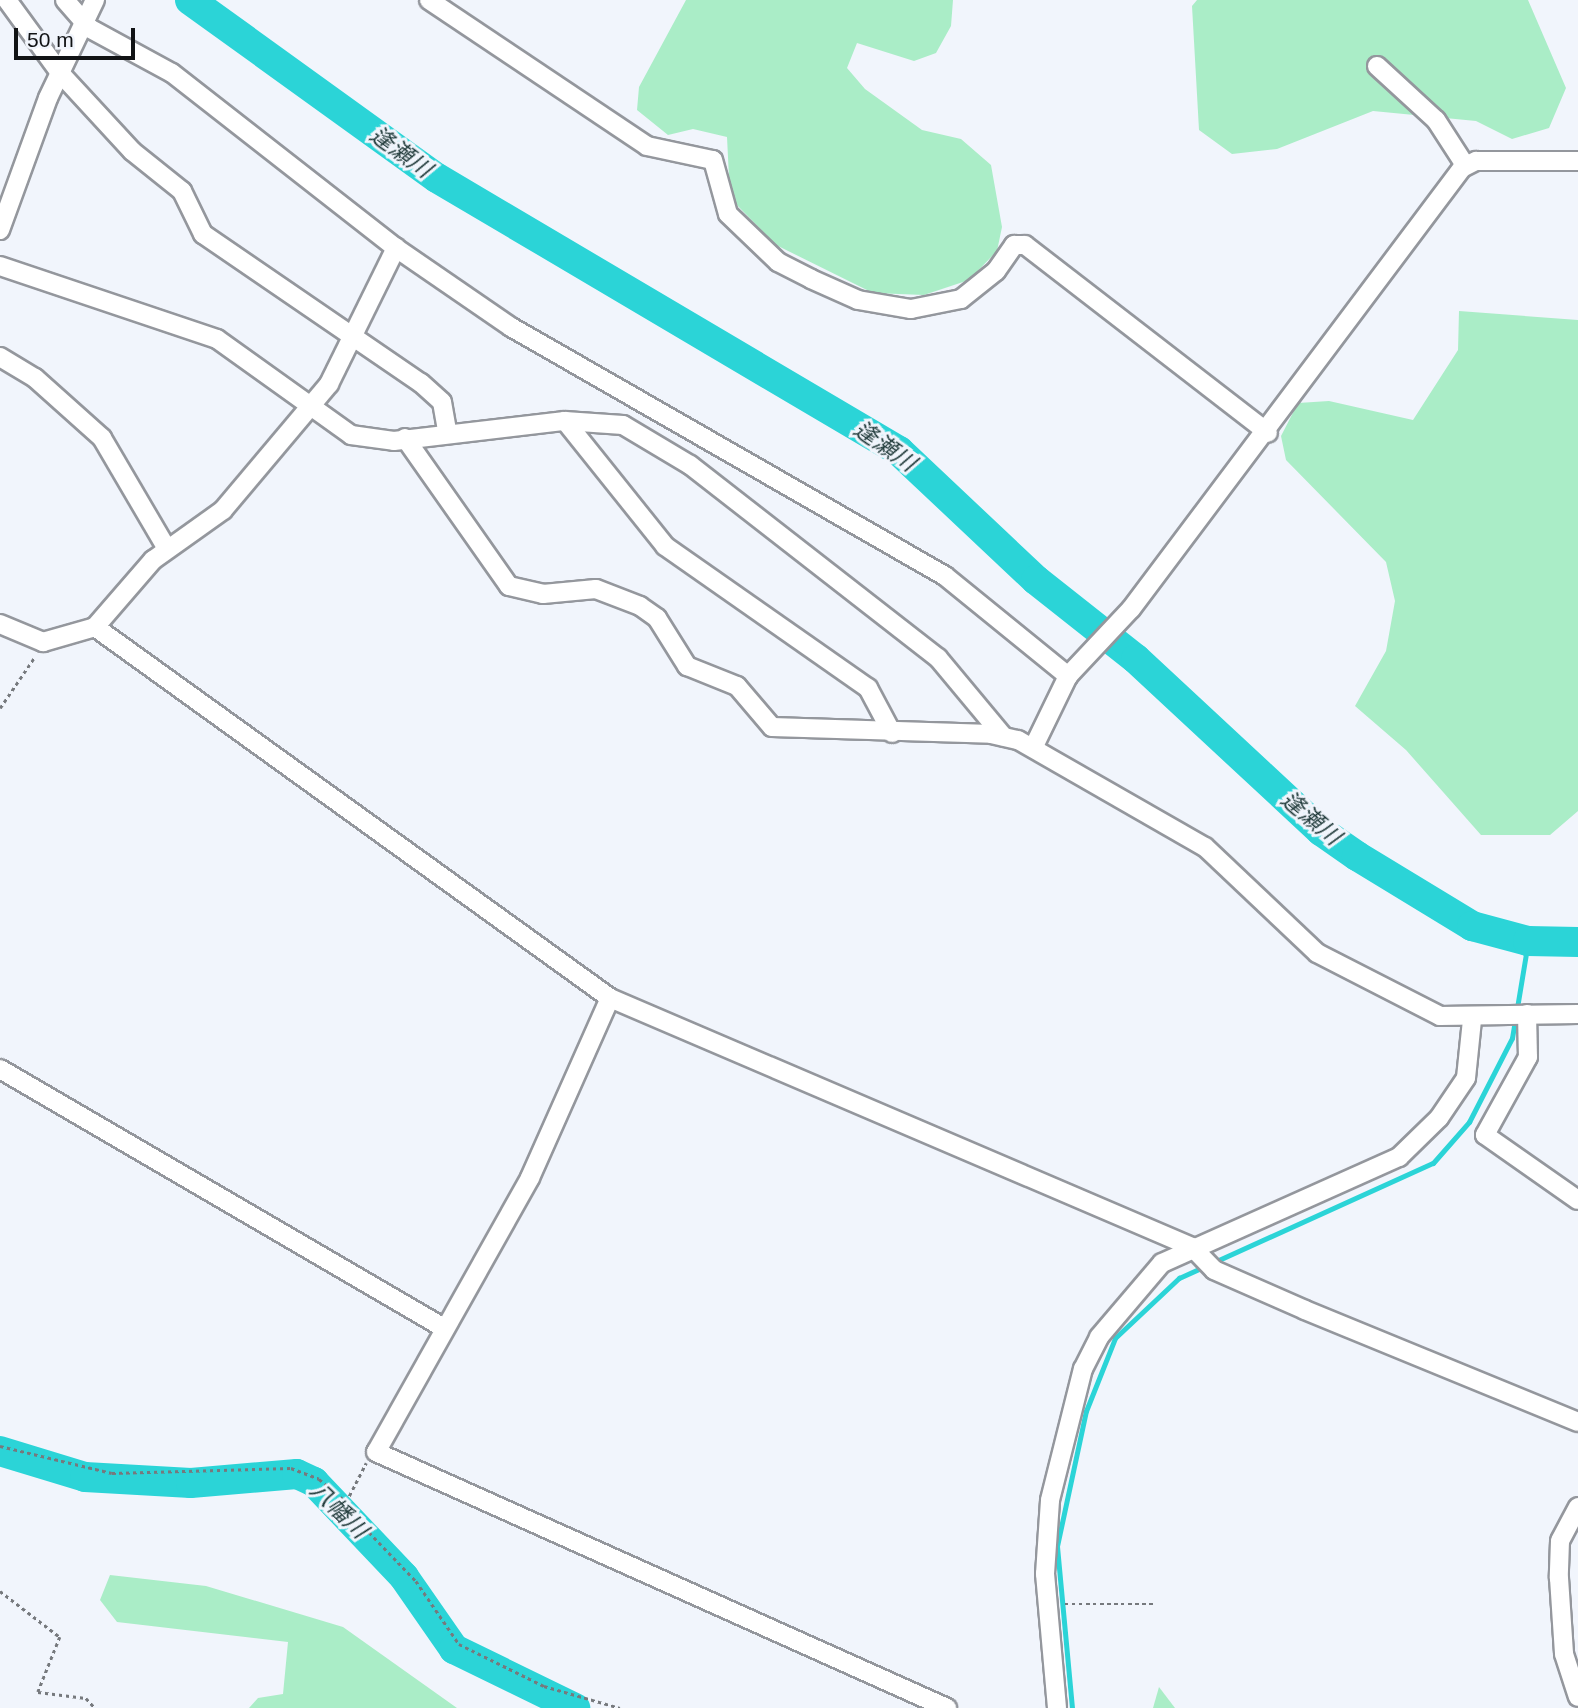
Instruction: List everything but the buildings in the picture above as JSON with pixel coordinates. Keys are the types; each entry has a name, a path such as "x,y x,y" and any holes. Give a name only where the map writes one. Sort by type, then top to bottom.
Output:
{"street":[{"path":"7,0 61,74 132,151 182,191 203,234 439,399 447,431"},
{"path":"65,0 83,22 172,73 396,248 511,327 681,420 946,576 1073,671"},
{"path":"0,230 61,74 95,0"},
{"path":"429,0 647,146 713,160 728,214 768,253 811,279 858,300 911,309 961,299 996,271 1014,245 1025,245 1268,432"},
{"path":"1377,65 1436,120 1465,165"},
{"path":"1465,165 1578,161"},
{"path":"1032,748 1073,671 1120,622 1268,432 1465,165"},
{"path":"0,624 38,641 95,627 166,547 228,504 306,406 329,384 396,248"},
{"path":"0,266 217,339 257,362 306,406 351,435 405,438 447,431 565,421 623,425 667,450 937,658 1003,736"},
{"path":"0,357 35,378 102,438 166,547"},
{"path":"667,450 681,420"},
{"path":"565,421 665,546 868,688 892,733"},
{"path":"405,438 509,586 543,594 596,589 640,606 657,618 687,666 728,680 760,719 778,730 1003,736 1032,748 1205,847 1317,953 1440,1016 1472,1020 1524,1014 1578,1014"},
{"path":"95,627 610,998 1578,1422"},
{"path":"610,998 560,1118 376,1452 947,1708"},
{"path":"1524,1014 1528,1057 1485,1135 1578,1199"},
{"path":"1057,1708 1045,1574 1049,1500 1083,1369 1136,1289 1162,1263 1202,1258 1399,1157 1439,1118 1466,1078 1472,1020"},
{"path":"0,1069 444,1328"},
{"path":"1578,1507 1560,1541 1559,1578 1564,1654 1578,1696"}],"path":[{"path":"0,708 27,675 38,641"},
{"path":"0,1446 112,1473 291,1468 319,1479 416,1581 459,1644 544,1686 620,1708"},
{"path":"340,1502 346,1502 376,1452"},
{"path":"0,1591 60,1637 38,1692 86,1698 96,1708"},
{"path":"1072,1604 1156,1604"}],"green space":[{"path":"686,0 953,0 951,26 936,53 914,61 857,43 847,68 865,89 922,130 961,139 991,165 1002,227 997,251 969,280 924,295 873,293 776,245 730,198 727,137 693,129 668,135 637,110 639,87"},
{"path":"1197,0 1528,0 1566,88 1549,128 1512,139 1476,121 1373,111 1277,149 1232,154 1199,130 1192,6"},
{"path":"1459,311 1578,320 1578,811 1550,835 1481,835 1406,750 1355,706 1386,651 1395,601 1386,562 1286,460 1281,436 1298,403 1329,401 1413,420 1458,350"},
{"path":"110,1575 206,1586 343,1627 457,1708 249,1708 258,1698 283,1694 288,1642 117,1622 100,1600"},
{"path":"1159,1687 1175,1708 1153,1708"}],"waterway":[{"name":"逢瀬川","path":"190,0 437,178 899,451 1036,580 1136,659 1321,831 1357,856 1472,926 1528,941 1578,942"},
{"path":"1072,1708 1057,1546 1086,1411 1115,1338 1179,1278 1433,1163 1469,1122 1512,1038 1528,941"},
{"name":"八幡川","path":"0,1451 85,1477 191,1483 297,1474 314,1482 404,1577 454,1649 575,1708"}]}
